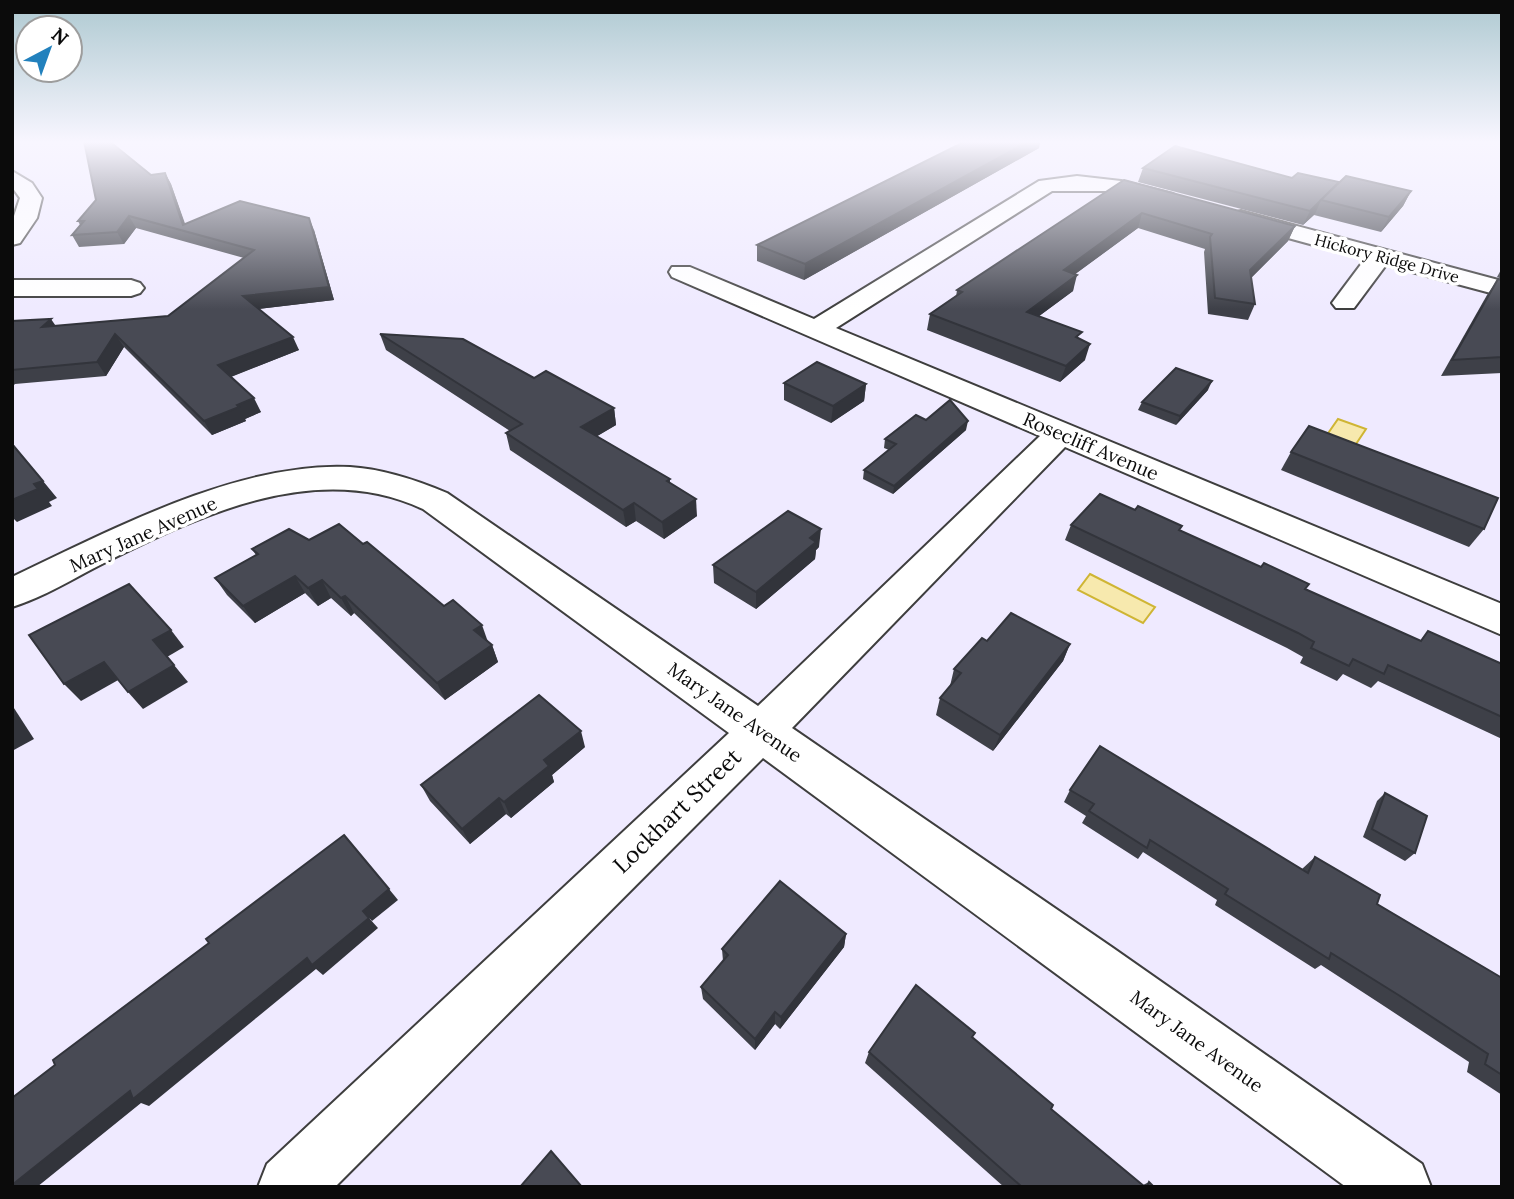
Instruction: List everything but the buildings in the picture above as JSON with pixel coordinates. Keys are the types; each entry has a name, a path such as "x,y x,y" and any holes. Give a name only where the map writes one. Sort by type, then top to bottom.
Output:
{"street":[{"path":"12,238 26,218 30,197"},
{"path":"816,329 1027,197"},
{"path":"1162,197 1192,205"},
{"name":"Hickory Ridge Drive","path":"1219,212 1502,289"},
{"path":"1345,303 1380,256"},
{"name":"Rosecliff Avenue","path":"681,272 1502,620"},
{"path":"12,288 131,288"},
{"name":"Lockhart Street","path":"290,1187 761,731 1061,433"},
{"name":"Mary Jane Avenue","path":"12,593 159,523 215,500 314,478 394,484 435,501 1399,1187"}],"shaded area":[{"path":"1338,419 1366,429 1350,453 1322,442"},
{"path":"1090,574 1155,607 1143,623 1078,590"}]}
